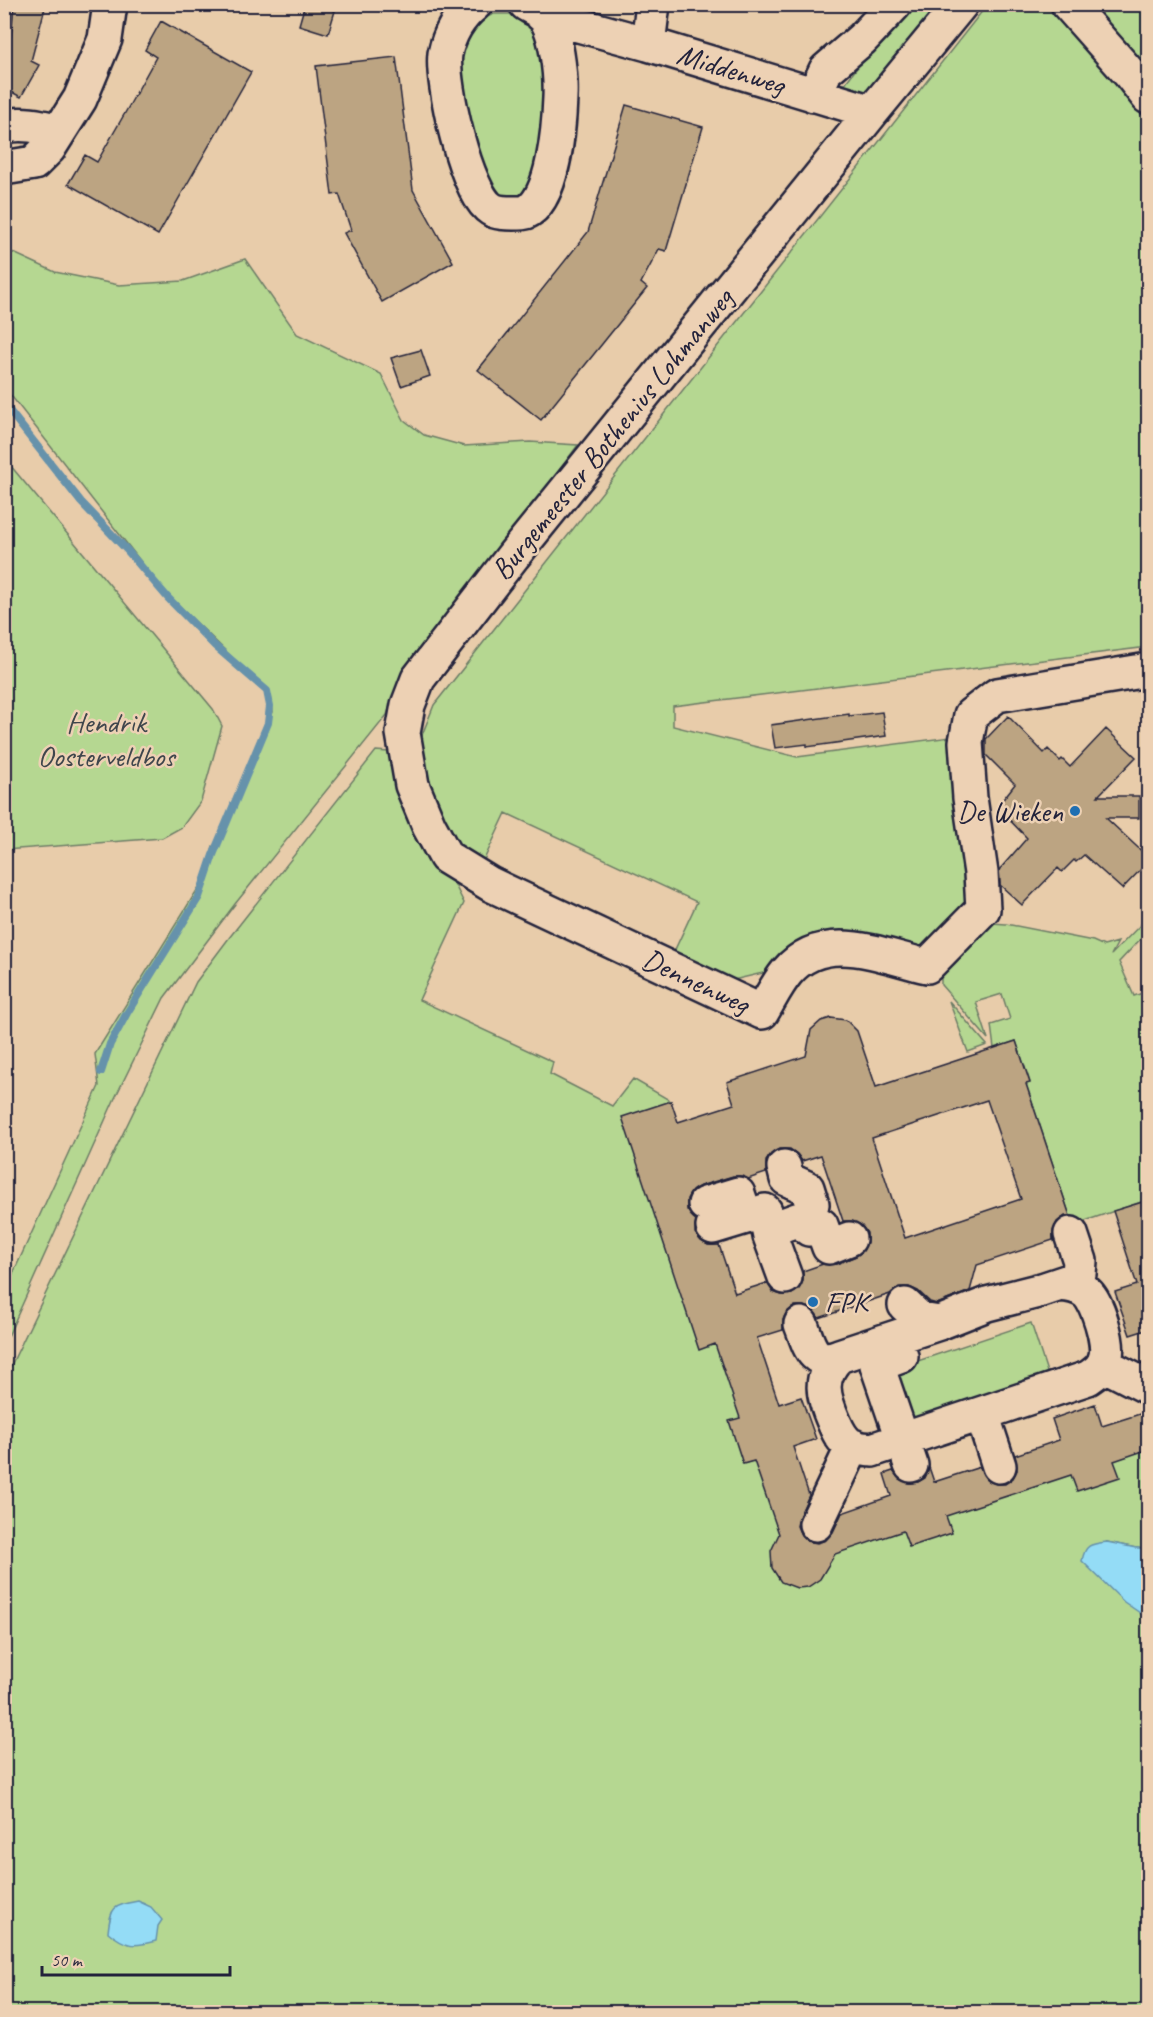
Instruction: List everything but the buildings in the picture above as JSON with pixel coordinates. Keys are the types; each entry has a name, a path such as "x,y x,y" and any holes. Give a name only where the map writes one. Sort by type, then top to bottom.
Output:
{"street":[{"path":"4,168 34,163 49,148 81,99 105,39 110,4"},
{"name":"Middenweg","path":"475,4 452,30 445,56 447,88 455,134 479,195 490,208 505,213 526,212 539,202 555,158 561,94 557,54 552,33 534,10"},
{"name":"Middenweg","path":"648,44 653,4"},
{"name":"Middenweg","path":"814,95 826,70 862,39 895,4"},
{"name":"Burgemeester Bothenius Lohmanweg","path":"490,884 446,857 412,785 403,733 408,705 417,679 513,556 961,4"},
{"path":"1068,4 1149,97"},
{"name":"Middenweg","path":"534,10 872,112"},
{"path":"4,127 30,126 59,131"},
{"name":"Dennenweg","path":"490,884 762,1012 787,972 806,955 841,946 874,951 927,966 983,909 966,742 971,715 997,695 1149,669"},
{"path":"757,1224 825,1232 807,1188 787,1179 784,1167"},
{"path":"709,1216 738,1194 757,1224 784,1277"},
{"path":"801,1324 815,1355 828,1360 838,1356 939,1323 980,1301 1070,1260 1093,1300 1106,1348 1103,1364 1088,1378 982,1414 907,1453 860,1449 839,1434 826,1404 823,1390 831,1364 838,1356"},
{"path":"905,1305 921,1320 939,1323"},
{"path":"896,1337 901,1356 878,1365 907,1453"},
{"path":"1103,1364 1149,1387"},
{"path":"982,1414 999,1466"},
{"path":"816,1524 853,1446"}],"green space":[{"path":"905,5 943,5 869,94 840,90"},
{"path":"987,5 1047,5 1090,50 1148,121 1148,647 673,706 673,726 797,757 958,736 973,898 921,962 901,953 767,972 725,982 672,956 697,902 506,813 482,864 452,847 425,784 420,740 434,705"},
{"path":"1087,5 1148,5 1148,76"},
{"path":"494,14 514,14 533,24 544,40 546,145 526,202 494,196 468,135 457,52 477,21"},
{"path":"5,249 55,272 119,285 183,281 245,259 297,334 381,374 404,420 424,435 464,446 530,442 578,445 395,690 387,715 235,904 164,998 115,1098 5,1343 5,1291 99,1086 95,1054 204,879 213,846 219,839 273,712 271,695 163,590 5,388"},
{"name":"Hendrik Oosterveldbos","path":"5,459 213,709 222,726 201,801 182,827 162,838 5,850"},
{"path":"376,751 388,752 420,836 451,877 464,903 419,1000 553,1062 550,1074 612,1106 633,1079 671,1101 643,1122 801,1555 1148,1442 1148,1548 1107,1542 1143,1615 1148,1614 1148,2012 5,2012 4,1380 196,982"},
{"path":"1148,917 1148,931 1119,962 1134,996 1148,991 1148,1203 1147,1200 1073,1225 1026,1084 1030,1082 1016,1041 994,1048 991,1025 1010,1019 1002,994 976,1002 988,1039 941,985 941,975 992,923 1093,941 1104,946 1118,942 1111,955"},
{"path":"949,1001 987,1045 968,1052"},
{"path":"1031,1323 1049,1378 913,1432 888,1371"}],"water":[{"path":"1107,1542 1148,1548 1148,1614 1143,1615 1124,1602 1082,1561 1087,1548 1097,1543"},
{"path":"138,1901 151,1907 162,1920 158,1926 156,1941 142,1944 125,1943 108,1932 110,1917 118,1906"}],"waterway":[{"path":"4,404 81,502 168,598 215,646 267,691 270,706 268,723 213,855 199,897 127,1013 110,1044 101,1072"}],"place":[{"name":"De Wieken","path":"1075,811"},
{"name":"FPK","path":"813,1302"}]}
